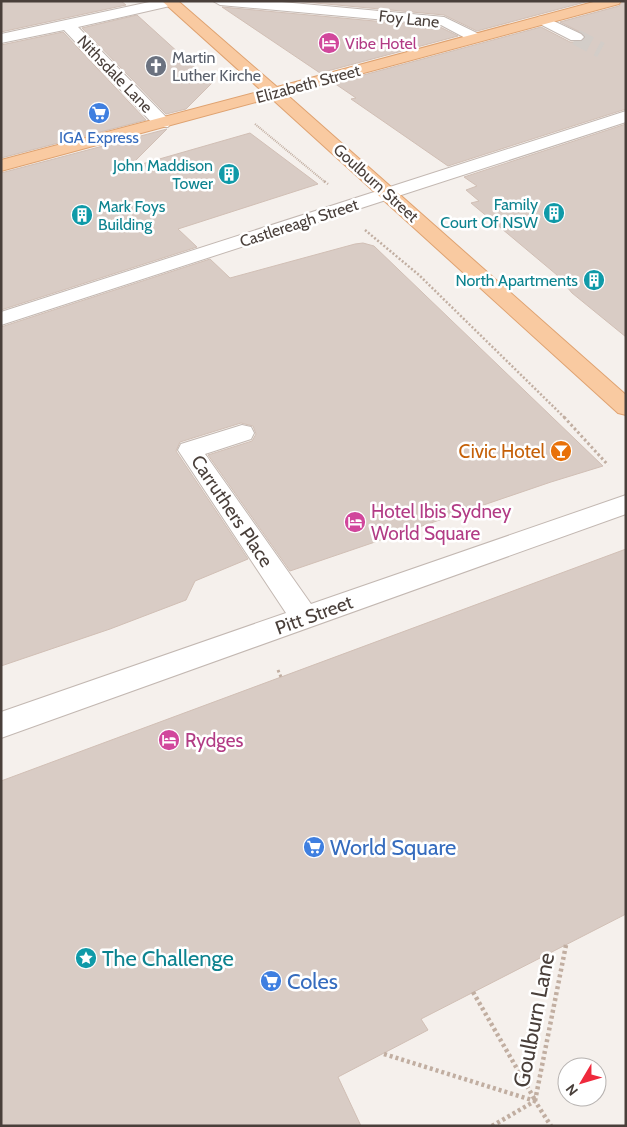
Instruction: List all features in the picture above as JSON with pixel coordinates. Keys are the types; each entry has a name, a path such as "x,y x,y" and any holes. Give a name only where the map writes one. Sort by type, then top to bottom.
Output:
{"main road":[{"name":"Goulburn Street","path":"170,2 389,194 626,408"},
{"name":"Elizabeth Street","path":"1,166 608,2"}],"street":[{"name":"Foy Lane","path":"220,1 444,21 476,38"},
{"path":"1,39 170,2"},
{"path":"544,20 576,37"},
{"name":"Nithsdale Lane","path":"67,24 162,123"},
{"name":"Castlereagh Street","path":"1,320 626,116"},
{"name":"Carruthers Place","path":"242,433 190,450 305,618"},
{"name":"Pitt Street","path":"1,725 626,504"}],"path":[{"path":"254,123 330,186"},
{"path":"365,229 390,248 494,348 587,441 608,465"},
{"path":"278,670 281,676"},
{"name":"Goulburn Lane","path":"535,1101 566,945"},
{"path":"473,992 551,1126"},
{"path":"384,1054 535,1101"},
{"path":"492,1126 535,1101"}],"building":[{"path":"1,1 121,1 126,5 1,32"},
{"path":"294,1 589,1 477,31 444,15"},
{"path":"623,1 626,1 626,109 448,166 351,99 356,98 334,83 541,27 570,42 581,42 586,37 582,33 560,22 619,6"},
{"name":"Vibe Hotel","path":"222,7 440,27 458,36 320,73"},
{"path":"137,15 212,83 186,109 166,114 82,28"},
{"path":"63,32 146,120 1,158 1,45"},
{"path":"626,124 626,337 572,293 557,275 471,203 479,201 466,190 477,186 464,177"},
{"path":"167,129 128,168 250,133 318,184 178,229 197,247 1,310 1,173"},
{"path":"363,243 374,246 603,466 290,571 208,455 252,441 256,434 253,426 241,423 180,442 176,451 248,559 195,581 186,600 110,629 1,666 1,327 210,259 230,278"},
{"name":"World Square","path":"626,549 626,914 421,1019 428,1030 338,1077 361,1126 1,1126 1,781"}],"tunnel":[{"path":"576,37 601,50"}],"place":[{"name":"Vibe Hotel","path":"329,43"},
{"name":"Martin Luther Kirche","path":"156,66"},
{"name":"IGA Express","path":"99,113"},
{"name":"John Maddison Tower","path":"229,174"},
{"name":"Family Court Of NSW","path":"554,213"},
{"name":"Mark Foys Building","path":"82,215"},
{"name":"North Apartments","path":"594,280"},
{"name":"Civic Hotel","path":"561,451"},
{"name":"Hotel Ibis Sydney World Square","path":"355,522"},
{"name":"Rydges","path":"169,740"},
{"name":"World Square","path":"314,847"},
{"name":"The Challenge","path":"86,958"},
{"name":"Coles","path":"271,981"}]}
